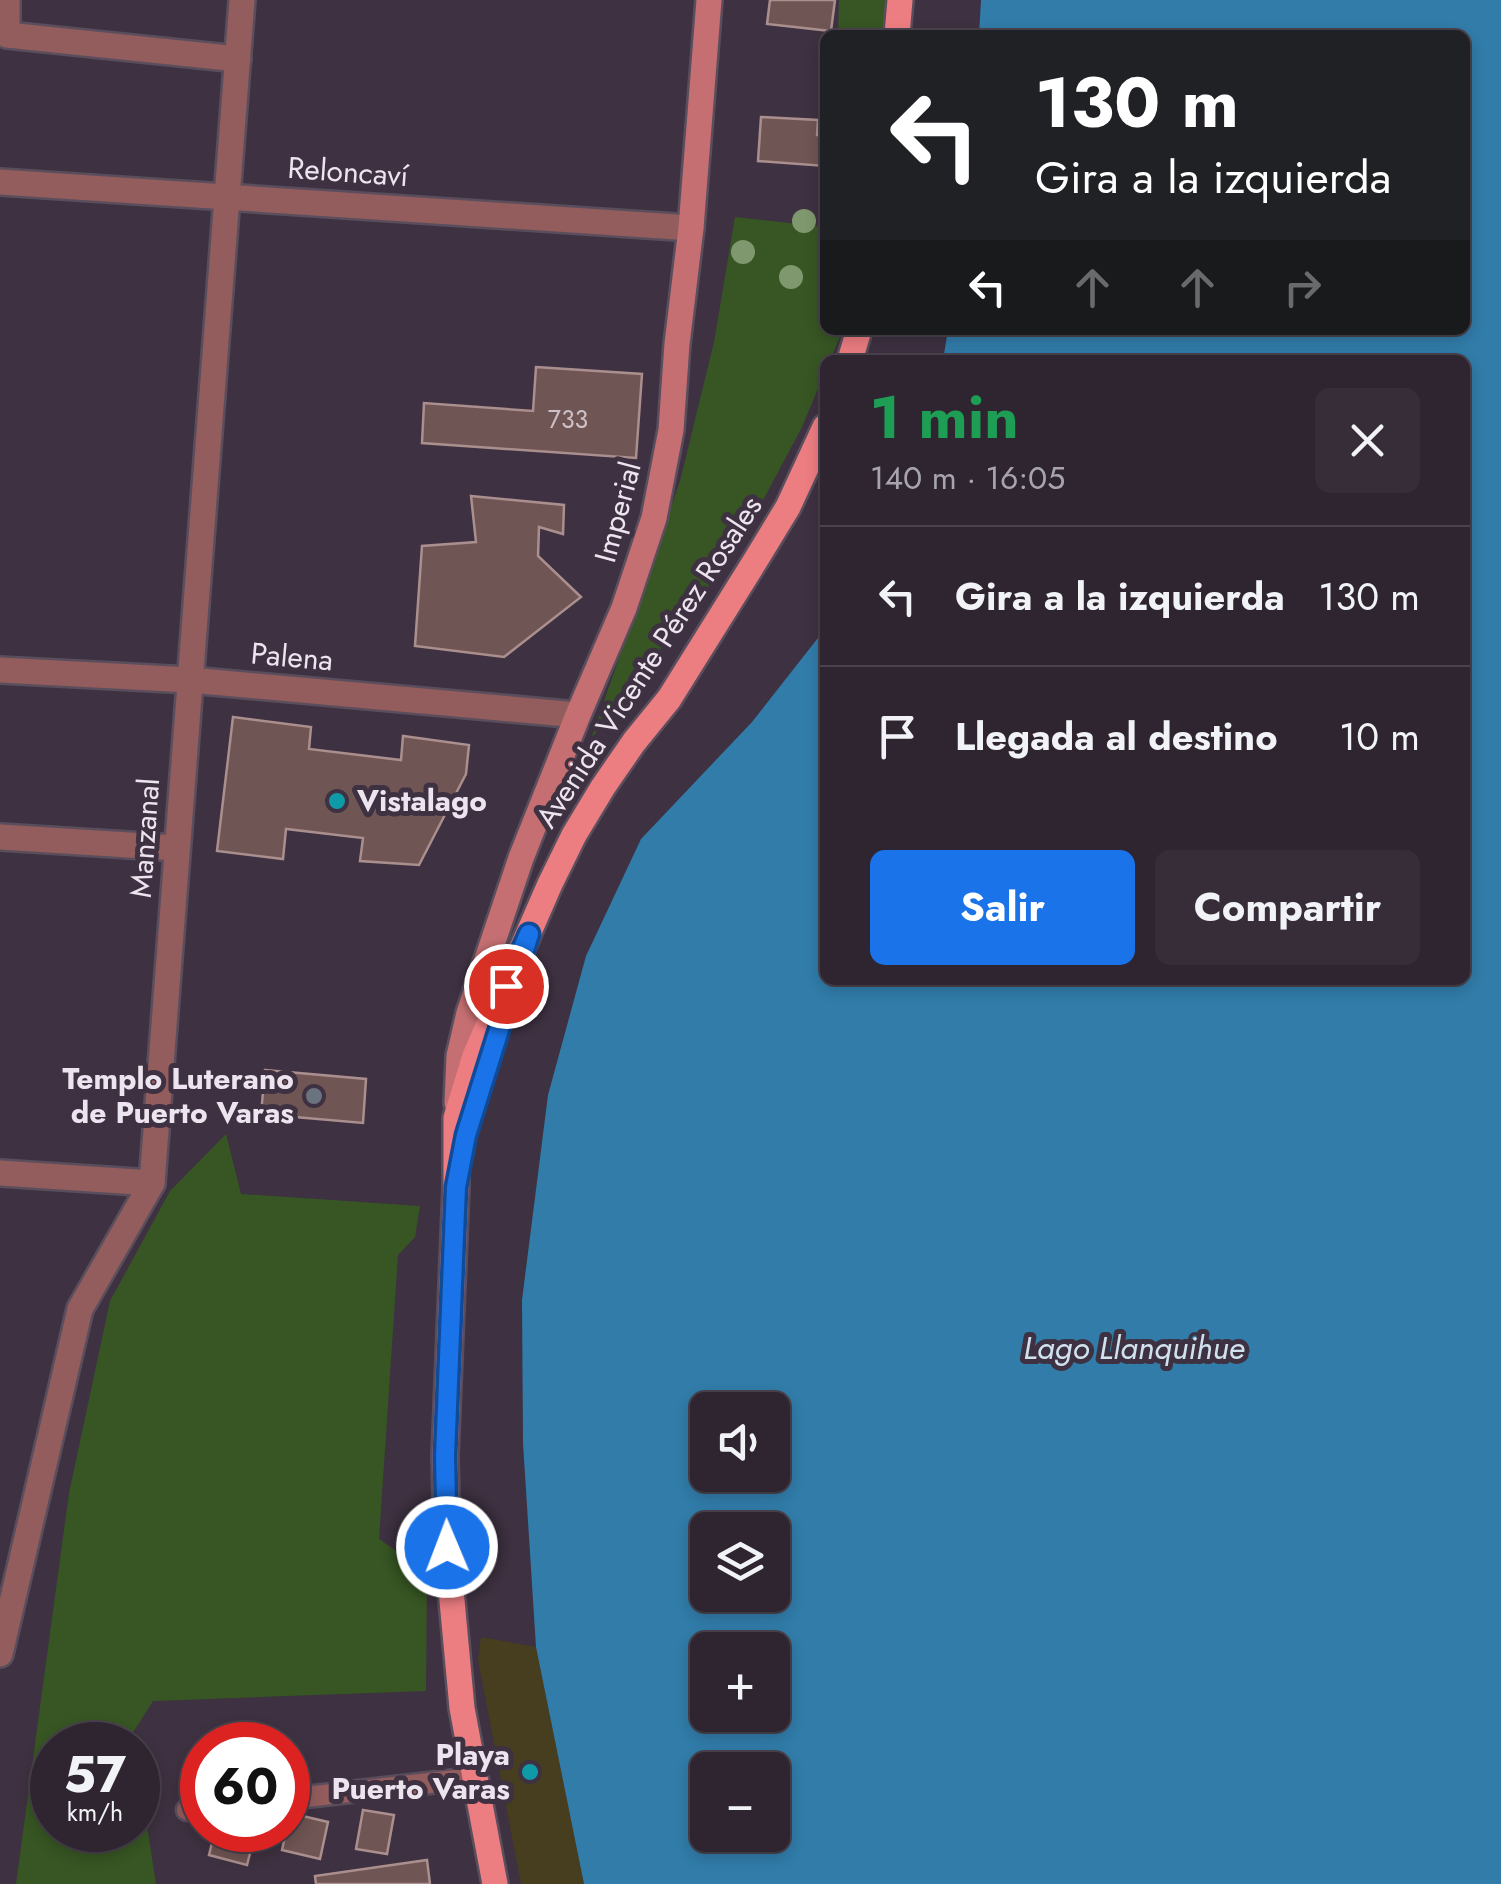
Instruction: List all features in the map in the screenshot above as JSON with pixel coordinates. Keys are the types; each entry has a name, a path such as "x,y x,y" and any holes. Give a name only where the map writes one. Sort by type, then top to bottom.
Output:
{"main road":[{"path":"897,30 900,0"},
{"name":"Avenida Vicente Pérez Rosales","path":"475,1056 574,835 624,757 669,699 757,558 788,507 820,438"},
{"name":"Avenida Vicente Pérez Rosales","path":"495,1884 462,1708 447,1547 445,1456 461,1126 529,934"}],"street":[{"path":"7,0 7,34 238,59"},
{"name":"Manzanal","path":"0,1654 80,1308 152,1183 242,0"},
{"name":"Imperial","path":"461,1126 458,1056 469,1012 521,858 624,608 654,518 671,430 708,0"},
{"name":"Reloncaví","path":"0,182 691,228"},
{"name":"Palena","path":"0,670 190,680 578,715"},
{"path":"0,838 177,848"},
{"name":"Imperial","path":"461,1126 475,1056 469,1012"},
{"path":"0,1173 152,1183"}],"lane":[{"path":"310,1797 473,1778"}],"green space":[{"path":"839,0 888,0 885,30 838,30"},
{"path":"735,217 820,226 820,335 841,335 832,355 820,355 820,384 802,427 736,551 591,739 680,481 714,342"},
{"path":"226,1134 241,1194 420,1206 415,1237 398,1255 379,1539 427,1572 426,1691 153,1701 140,1722 38,1722 69,1493 110,1301 170,1191"},
{"path":"30,1781 30,1852 151,1852 156,1884 16,1884"}],"sand":[{"name":"Playa Puerto Varas","path":"481,1637 536,1647 584,1884 521,1884 478,1660"}],"water":[{"name":"Lago Llanquihue","path":"981,0 1501,0 1501,1884 584,1884 536,1647 523,1443 522,1300 548,1095 586,956 641,839 752,722 820,635 820,985 1470,985 1470,355 944,355 947,335 1470,335 1470,30 979,30"}],"building":[{"path":"770,0 835,0 831,30 767,24"},
{"path":"761,117 818,120 820,166 758,161"},
{"path":"536,367 642,374 636,458 422,443 424,403 533,411"},
{"path":"471,496 564,505 563,534 539,527 538,556 581,597 504,657 415,646 422,546 476,542"},
{"name":"Vistalago","path":"233,717 311,727 309,749 401,760 403,736 469,745 466,774 419,865 360,861 363,838 286,829 283,859 217,851"},
{"name":"Templo Luterano de Puerto Varas","path":"265,1070 366,1079 363,1123 261,1114"},
{"path":"363,1810 394,1815 387,1854 356,1849"},
{"path":"310,1818 328,1822 320,1859 290,1852 310,1852"},
{"path":"210,1852 250,1852 247,1865 209,1855"},
{"path":"427,1860 430,1884 316,1884 315,1876"}],"place":[{"name":"Vistalago","path":"337,801"},
{"name":"Templo Luterano de Puerto Varas","path":"314,1096"},
{"name":"Playa Puerto Varas","path":"530,1772"}],"route":[{"path":"447,1547 445,1456 456,1187 466,1135 529,934 506,986"}]}
